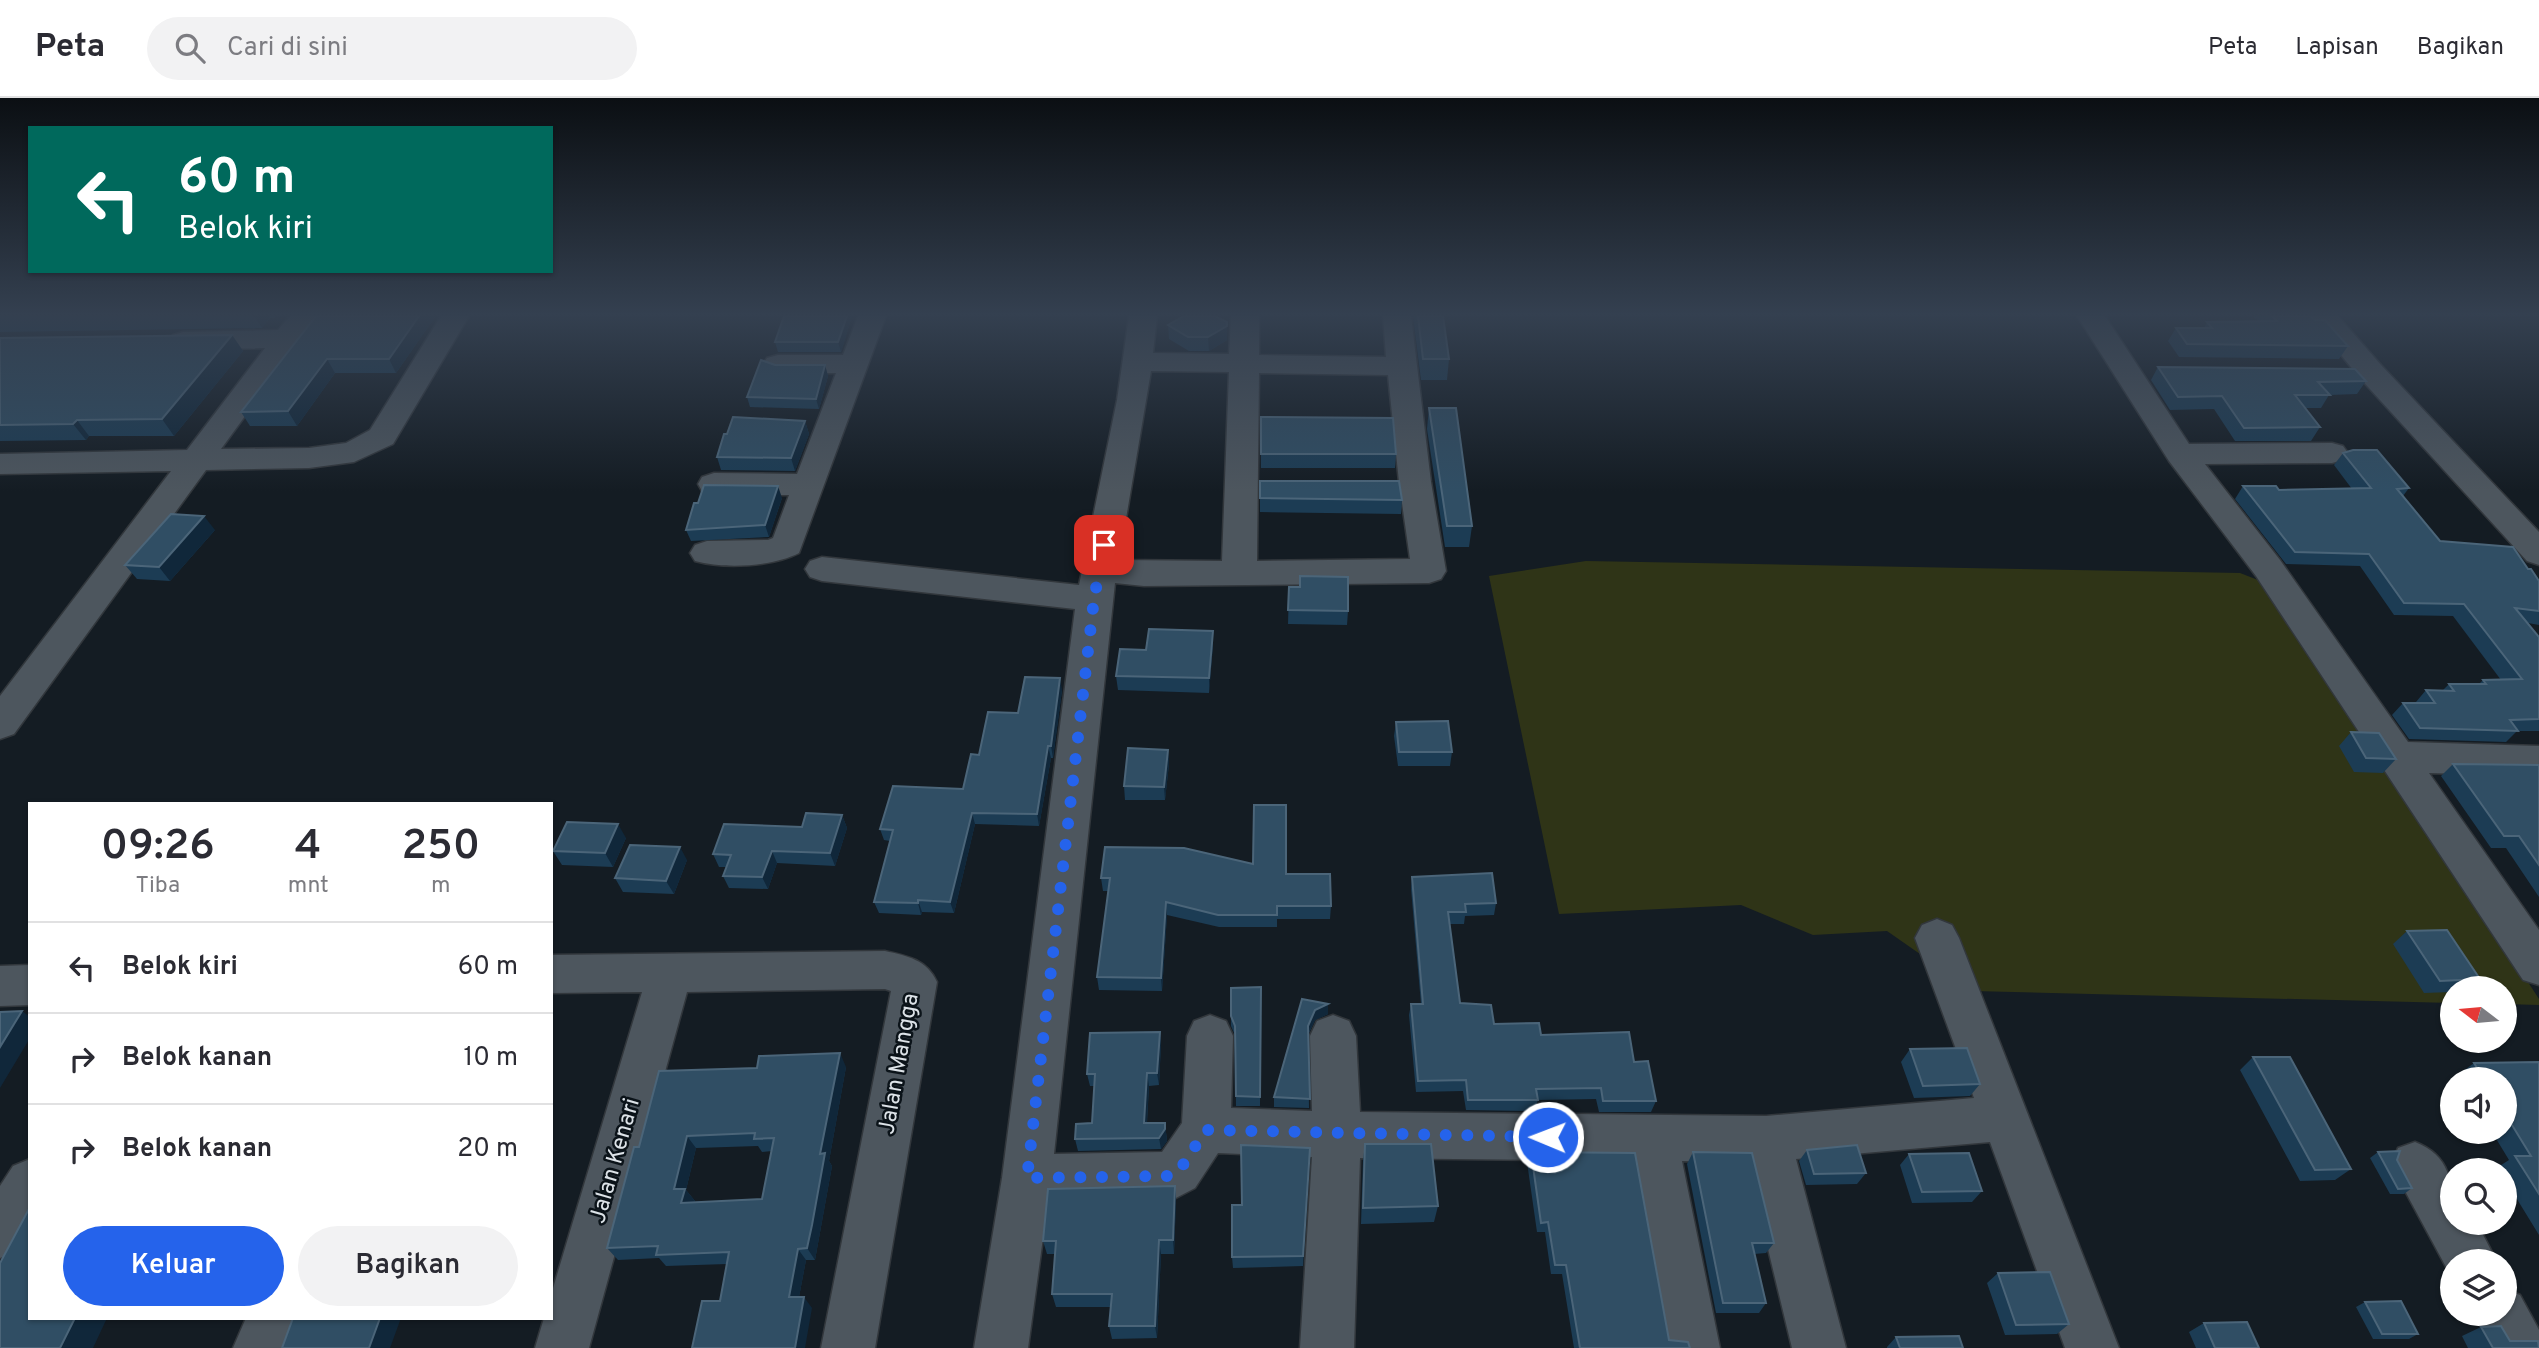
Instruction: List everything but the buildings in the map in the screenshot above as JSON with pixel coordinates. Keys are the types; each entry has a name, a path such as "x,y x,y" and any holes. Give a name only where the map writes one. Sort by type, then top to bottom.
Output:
{"street":[{"path":"0,724 143,535 259,374"},
{"path":"0,464 332,456 370,445 382,437 420,374"},
{"path":"707,553 773,552 787,545 850,374"},
{"path":"1001,1348 1027,1178 1097,584 1135,374"},
{"path":"1240,559 1255,482 1257,419 1246,374"},
{"path":"822,569 1097,584 1240,559 1425,546 1402,482 1395,421 1402,374"},
{"path":"2128,374 2180,454 2268,568 2539,966"},
{"path":"2373,374 2539,553"},
{"path":"796,421 833,422"},
{"path":"2180,454 2332,453"},
{"path":"715,484 809,485"},
{"path":"2395,757 2539,761"},
{"path":"1937,937 2092,1348"},
{"name":"Jalan Mangga","path":"670,974 885,970 912,978 915,982 848,1348"},
{"path":"553,974 670,974"},
{"name":"Jalan Kenari","path":"562,1348 670,974"},
{"path":"0,986 28,985"},
{"path":"1027,1178 1172,1176 1184,1166 1194,1145 1206,1130 1210,1036"},
{"path":"1327,1348 1337,1135 1333,1036"},
{"path":"1206,1130 1337,1135 1766,1139 2006,1118"},
{"path":"1653,1138 1693,1348"},
{"path":"1766,1139 1819,1348"},
{"path":"2415,1165 2463,1249"},
{"path":"0,1233 28,1186"},
{"path":"260,1348 272,1320"},
{"path":"2508,1326 2520,1348"}],"green space":[{"path":"1586,561 2240,573 2258,580 2277,595 2539,999 2539,1005 2517,1004 2517,976 2440,976 2440,1003 1973,991 1887,931 1813,935 1741,905 1559,914 1489,576"}],"route":[{"path":"1104,545 1094,599 1027,1178 1172,1176 1184,1166 1194,1145 1206,1130 1337,1135 1548,1137"}]}
